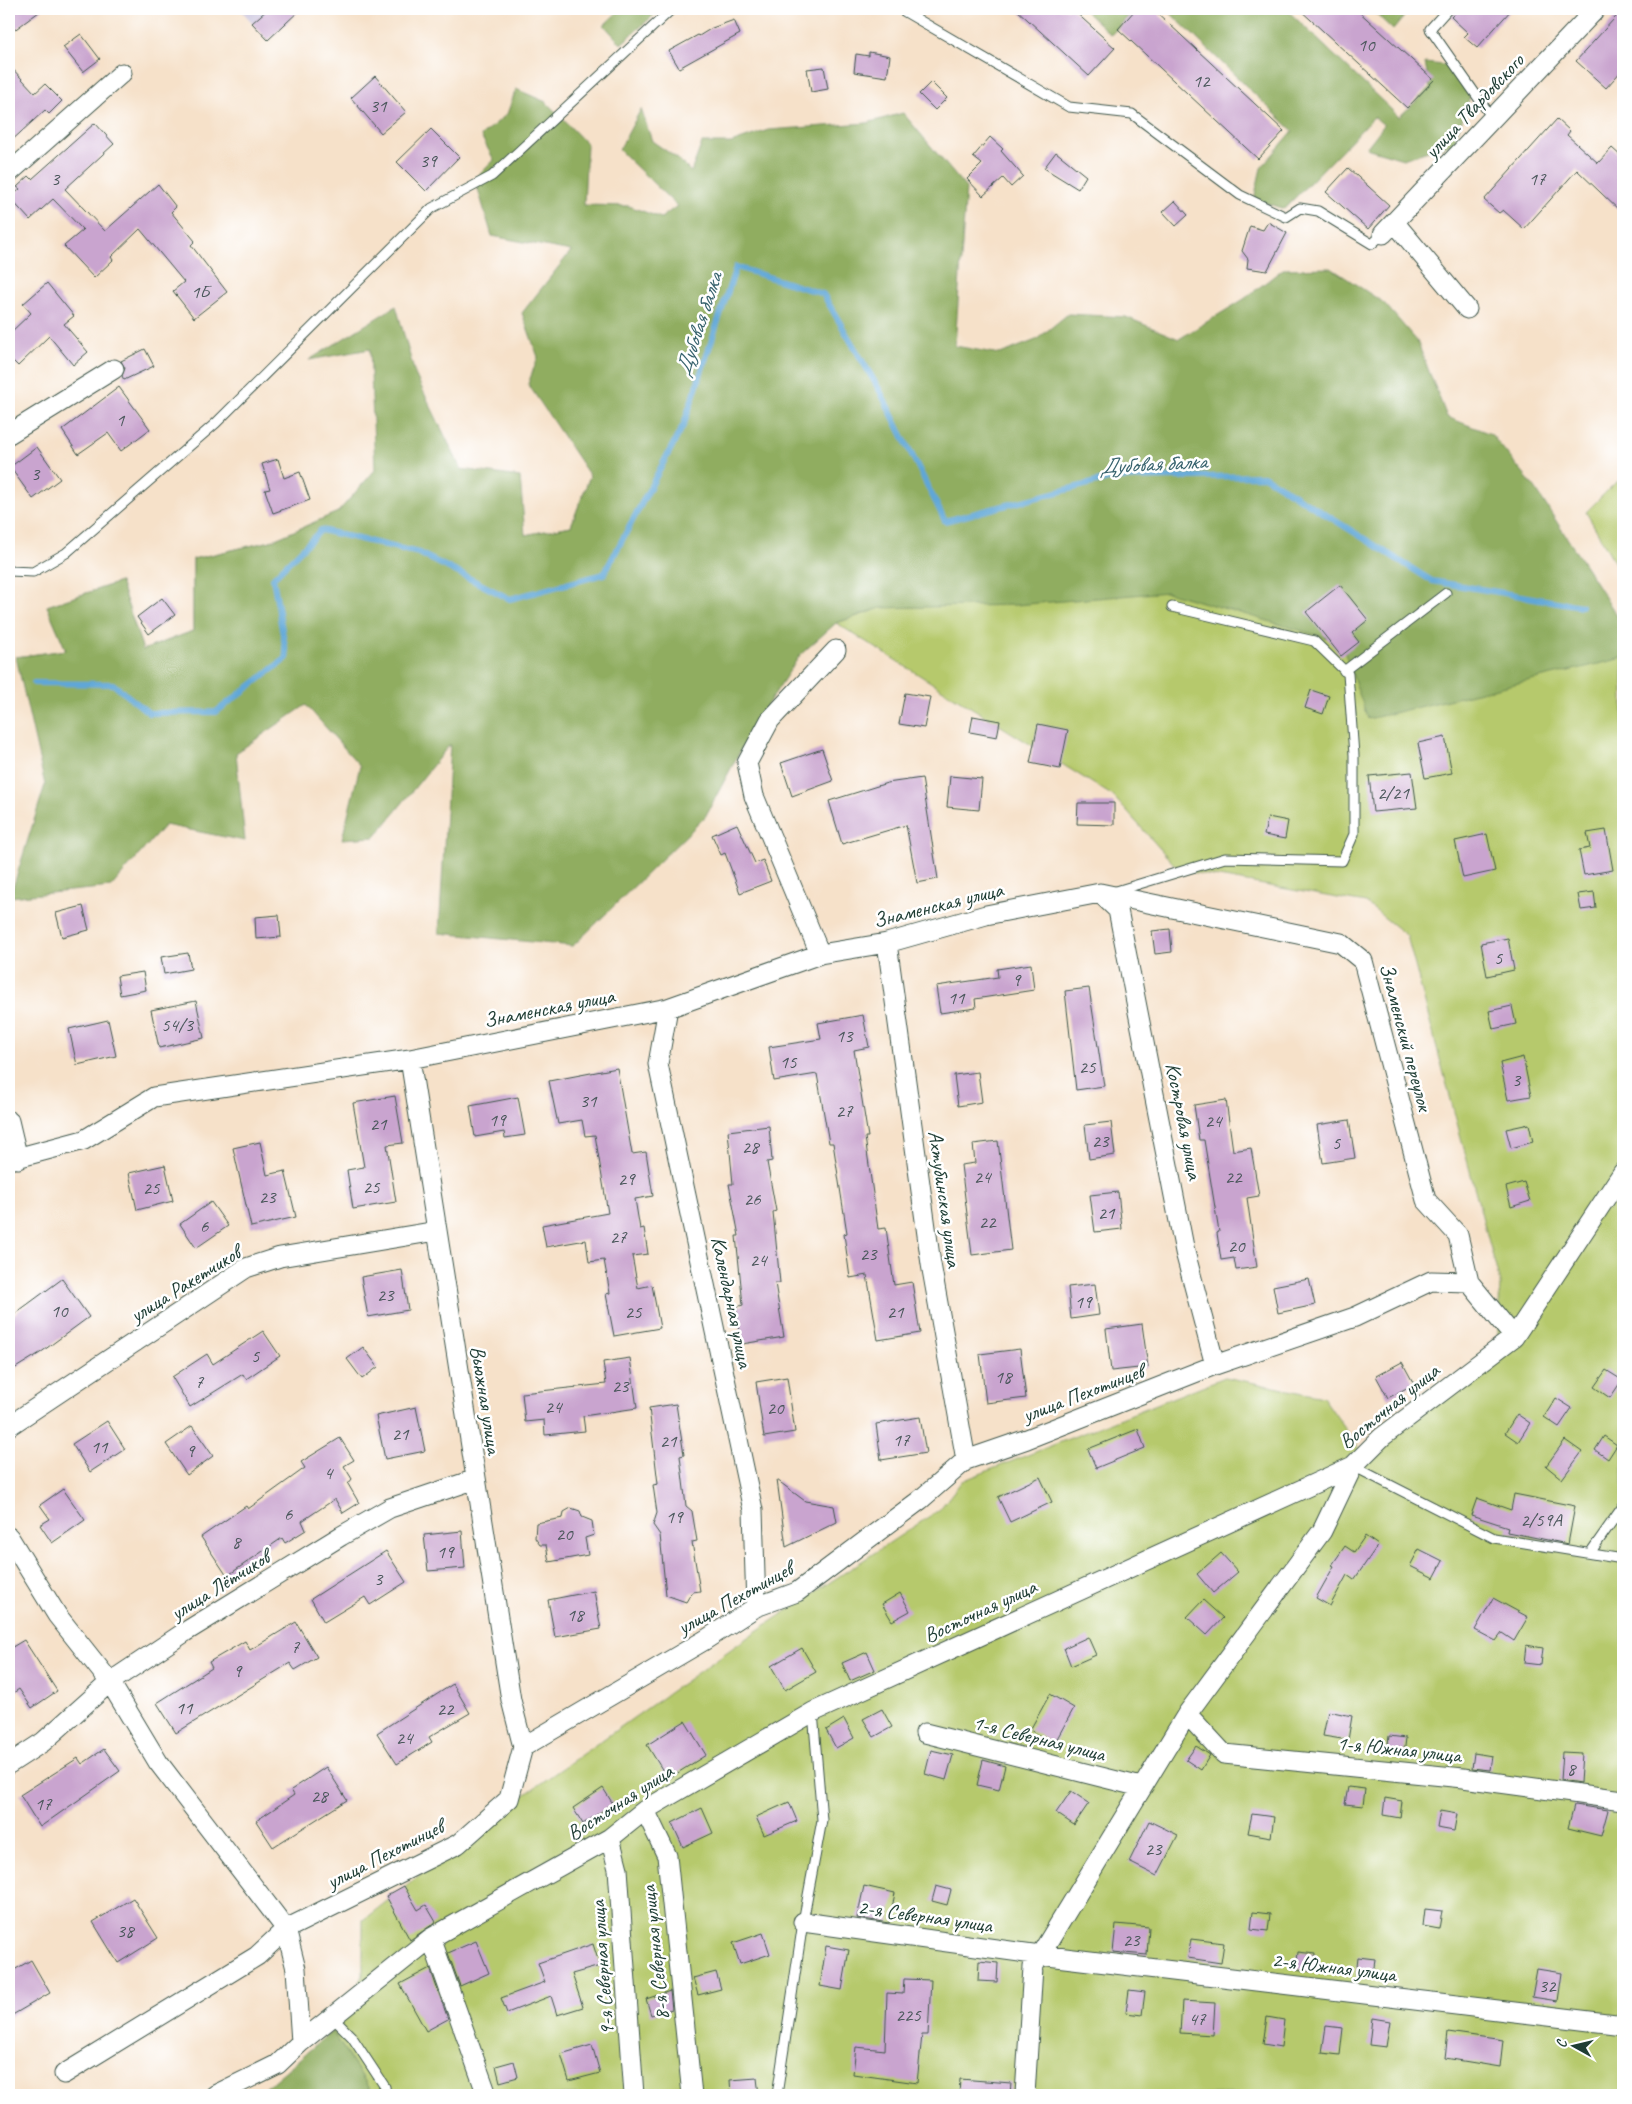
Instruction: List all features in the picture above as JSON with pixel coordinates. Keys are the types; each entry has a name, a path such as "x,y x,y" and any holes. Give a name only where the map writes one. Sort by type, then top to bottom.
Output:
{"street":[{"name":"улица Твардовского","path":"1389,228 1596,9"},
{"path":"9,174 122,72"},
{"path":"1389,228 1467,308"},
{"path":"9,434 114,369"},
{"path":"820,954 754,796 747,763 770,720 836,650"},
{"name":"Знаменская улица","path":"13,1160 84,1140 154,1097 410,1058 668,1008 820,954 887,943 986,915 1103,893"},
{"name":"Знаменский переулок","path":"1103,893 1341,943 1363,961 1426,1200 1458,1235 1469,1282 1514,1337"},
{"name":"Костровая улица","path":"1103,893 1118,910 1185,1252 1215,1365"},
{"name":"Ахтубинская улица","path":"887,943 932,1264 966,1460"},
{"name":"Календарная улица","path":"668,1008 658,1064 753,1510 756,1607"},
{"name":"Вьюжная улица","path":"410,1058 511,1700 523,1747"},
{"path":"9,1121 13,1160"},
{"name":"Восточная улица","path":"216,2095 278,2064 301,2042 431,1938 610,1838 646,1810 813,1712 1353,1466 1382,1436 1514,1337 1623,1172"},
{"name":"улица Ракетчиков","path":"9,1426 246,1268 280,1258 437,1231"},
{"name":"улица Пехотинцев","path":"64,2074 257,1956 286,1929 458,1844 509,1799 523,1747 705,1640 756,1607 797,1592 920,1500 966,1460 1027,1439 1215,1365 1356,1317 1431,1281 1469,1282"},
{"path":"1025,2095 1033,1967 1187,1714 1322,1531 1353,1466"},
{"name":"улица Лётчиков","path":"9,1764 43,1742 110,1682 185,1632 382,1513 476,1479"},
{"path":"9,1537 58,1615 110,1682 158,1762 286,1929 296,1970 301,2042"},
{"name":"1-я Южная улица","path":"1187,1714 1224,1754 1463,1778 1623,1800"},
{"name":"1-я Северная улица","path":"926,1733 1141,1787"},
{"name":"8-я Северная улица","path":"646,1810 667,1856 692,2095"},
{"name":"9-я Северная улица","path":"610,1838 618,1868 634,2095"},
{"name":"2-я Северная улица","path":"803,1922 1040,1955"},
{"path":"431,1938 487,2095"},
{"name":"2-я Южная улица","path":"1040,1955 1623,2025"}],"lane":[{"path":"9,571 33,572 66,553 216,423 432,208 492,176 672,9"},
{"path":"900,9 1069,107 1132,114 1240,195 1286,218 1300,208 1318,212 1372,244 1389,228"},
{"path":"1448,9 1430,30 1493,119"},
{"path":"1344,671 1446,593"},
{"path":"1103,893 1224,858 1342,860 1354,834 1354,755 1348,674 1314,641 1172,607"},
{"path":"1353,1466 1494,1538 1623,1559"},
{"path":"1590,1553 1623,1506"},
{"path":"777,2095 803,1922 822,1820 813,1712"},
{"path":"333,2018 352,2037 385,2087 386,2095"}],"shaded area":[{"path":"240,9 301,9 268,40"}],"green space":[{"path":"621,9 661,9 621,44 604,25"},
{"path":"1083,9 1135,9 1111,35"},
{"path":"1166,9 1286,9 1399,117 1430,88 1425,63 1453,66 1473,88 1454,143 1403,159 1366,148 1384,125 1374,117 1284,209 1254,199 1261,168 1293,131"},
{"path":"1371,9 1405,9 1408,12 1393,30"},
{"path":"516,89 546,102 587,144 584,205 629,206 661,218 677,206 619,150 641,109 652,141 678,159 691,172 702,143 731,143 768,130 867,123 903,113 966,188 955,346 1000,354 1036,340 1068,314 1126,317 1179,339 1244,299 1283,269 1331,268 1384,303 1417,341 1447,417 1491,434 1535,488 1623,625 1623,658 1368,719 1341,642 1167,592 1016,605 881,608 836,623 800,655 753,727 705,817 573,946 439,933 450,744 375,837 342,839 360,766 306,705 236,753 245,841 165,825 111,887 10,897 45,785 16,657 66,650 47,606 120,582 143,650 193,631 193,559 271,541 338,512 375,470 370,349 309,360 396,306 415,374 461,469 520,477 525,535 571,526 590,476 528,384 538,357 522,313 571,251 492,236 475,179 494,160 481,136 507,114"},
{"path":"677,207 955,376 1623,625 1623,2095 374,2095 332,2031 363,1976 363,1920 503,1810 758,1630 939,1510 962,1481 1225,1377 1323,1397 1367,1460 1497,1350 1500,1283 1407,936 1366,903 1179,870 1113,796 836,623 873,611 746,469 301,662 16,657 66,650 47,606 120,582 143,650 193,631 193,559 271,541 338,512 525,535 571,526 590,476 661,218"},
{"path":"1616,482 1623,482 1623,577 1586,512"},
{"path":"332,2031 374,2095 257,2095"}],"building":[{"path":"9,9 43,9 9,34"},
{"path":"268,9 301,9 268,40 252,23"},
{"path":"1016,9 1072,9 1115,48 1089,76"},
{"path":"1136,9 1153,9 1284,131 1258,159 1118,29"},
{"path":"1299,9 1356,9 1434,80 1407,108"},
{"path":"1459,9 1512,9 1477,48 1464,37 1468,33 1451,17"},
{"path":"1623,9 1623,69 1606,88 1576,61"},
{"path":"734,20 740,34 679,68 669,51 712,28"},
{"path":"81,34 100,59 83,72 63,47"},
{"path":"869,52 890,56 887,77 854,72 856,54 869,56"},
{"path":"9,65 35,93 45,84 62,101 49,114 45,110 9,143"},
{"path":"824,67 828,89 811,92 807,69"},
{"path":"375,76 406,112 381,133 351,98"},
{"path":"931,82 947,98 935,110 919,94"},
{"path":"1557,119 1570,131 1567,135 1598,163 1612,148 1623,158 1623,214 1577,170 1524,229 1503,210 1499,213 1484,200"},
{"path":"95,123 114,144 65,189 105,231 158,184 176,207 171,212 195,241 191,245 227,292 194,318 173,291 184,282 140,229 111,257 113,260 94,278 64,246 83,230 53,199 30,220 10,198 20,189 17,187 29,176 32,179"},
{"path":"431,129 459,157 426,191 397,162"},
{"path":"990,137 1003,149 1001,151 1023,176 1011,187 1003,178 983,196 967,179 982,164 973,157"},
{"path":"1056,152 1086,176 1078,189 1044,168"},
{"path":"1348,168 1389,205 1368,229 1326,192"},
{"path":"1175,201 1188,215 1176,226 1163,212"},
{"path":"1268,222 1287,233 1267,271 1247,268 1248,259 1242,251 1250,226 1263,230"},
{"path":"47,283 74,316 64,324 88,352 73,365 49,336 18,366 9,357 9,334 31,313 23,304"},
{"path":"145,349 154,366 124,380 122,376 125,368 121,361"},
{"path":"119,387 150,429 121,451 108,433 78,454 62,430"},
{"path":"37,447 60,479 33,499 10,467"},
{"path":"278,459 284,478 300,472 310,500 273,513 265,490 270,489 262,464"},
{"path":"1340,585 1368,620 1352,633 1359,642 1341,656 1306,612"},
{"path":"162,598 175,615 149,634 137,617"},
{"path":"1311,690 1329,696 1323,714 1305,708"},
{"path":"905,693 930,697 924,728 899,724"},
{"path":"973,716 1000,721 997,737 970,732"},
{"path":"1038,724 1068,730 1060,769 1030,763"},
{"path":"1445,737 1452,773 1425,778 1418,743"},
{"path":"822,749 833,781 792,796 781,763"},
{"path":"1412,772 1417,808 1373,812 1369,776"},
{"path":"950,776 982,779 979,810 947,807"},
{"path":"922,778 938,879 917,883 906,825 842,844 829,801 887,783"},
{"path":"1078,803 1114,803 1114,825 1077,824"},
{"path":"1268,817 1288,821 1285,839 1264,835"},
{"path":"737,824 755,863 763,860 771,881 740,893 725,853 721,855 712,835"},
{"path":"1606,830 1613,870 1584,875 1579,850 1590,848 1587,833"},
{"path":"1487,834 1495,871 1463,878 1455,841"},
{"path":"1594,892 1596,908 1581,910 1578,894"},
{"path":"83,906 89,930 62,937 56,913"},
{"path":"279,915 281,937 256,939 255,917"},
{"path":"1170,929 1172,952 1155,954 1152,931"},
{"path":"1508,938 1514,970 1487,976 1481,943"},
{"path":"188,953 191,969 164,974 161,957"},
{"path":"1031,964 1034,990 975,999 976,1008 940,1013 936,986 998,977 997,969"},
{"path":"143,972 146,990 120,995 117,976"},
{"path":"1089,988 1104,1086 1076,1090 1065,991"},
{"path":"196,1001 204,1038 159,1048 151,1010"},
{"path":"1512,1006 1516,1024 1493,1029 1489,1011"},
{"path":"863,1015 869,1047 854,1050 868,1137 865,1137 878,1229 886,1228 894,1285 912,1282 920,1333 878,1340 867,1275 850,1278 844,1234 847,1233 833,1143 829,1143 817,1074 774,1081 769,1047 821,1039 818,1023"},
{"path":"108,1020 116,1056 77,1065 69,1029"},
{"path":"1523,1057 1531,1096 1508,1100 1500,1063"},
{"path":"617,1068 632,1154 646,1152 653,1196 635,1199 640,1229 644,1228 648,1254 632,1256 638,1288 652,1285 660,1328 614,1336 606,1294 610,1293 604,1260 589,1262 586,1240 546,1247 542,1225 608,1213 595,1135 585,1136 582,1120 558,1124 549,1081"},
{"path":"978,1072 982,1102 958,1106 954,1075"},
{"path":"395,1096 403,1143 387,1145 396,1202 353,1209 347,1170 364,1167 353,1103"},
{"path":"518,1097 525,1135 505,1138 504,1132 475,1137 470,1106"},
{"path":"1226,1100 1233,1151 1251,1148 1259,1196 1247,1198 1257,1267 1236,1270 1234,1258 1221,1260 1217,1233 1219,1232 1204,1140 1199,1140 1194,1105"},
{"path":"1349,1120 1355,1158 1323,1163 1317,1125"},
{"path":"1111,1122 1115,1155 1089,1159 1085,1125"},
{"path":"1529,1124 1533,1142 1511,1148 1506,1129"},
{"path":"769,1126 772,1161 767,1162 776,1211 773,1212 780,1283 775,1283 784,1337 742,1344 736,1307 743,1305 736,1236 739,1236 729,1184 733,1184 728,1131"},
{"path":"998,1141 1011,1250 972,1255 961,1165 975,1163 973,1144"},
{"path":"260,1142 267,1175 285,1171 296,1217 251,1227 233,1148"},
{"path":"165,1165 173,1201 137,1210 129,1173"},
{"path":"1524,1182 1530,1201 1511,1207 1506,1187"},
{"path":"1118,1192 1122,1229 1095,1232 1090,1195"},
{"path":"211,1202 228,1226 196,1248 180,1224"},
{"path":"402,1270 408,1310 368,1317 361,1277"},
{"path":"62,1279 89,1317 40,1353 9,1372 9,1318"},
{"path":"1309,1279 1315,1305 1278,1313 1273,1286"},
{"path":"1095,1284 1099,1315 1071,1319 1068,1287"},
{"path":"1142,1324 1148,1367 1111,1371 1106,1329"},
{"path":"263,1331 280,1356 246,1379 243,1374 190,1407 172,1377 207,1354 213,1364"},
{"path":"363,1347 378,1367 362,1379 347,1359"},
{"path":"1020,1349 1026,1398 986,1403 980,1354"},
{"path":"630,1358 637,1408 583,1416 585,1431 545,1435 544,1420 525,1422 522,1393 606,1384 603,1362"},
{"path":"1402,1362 1414,1384 1388,1398 1376,1376"},
{"path":"1606,1370 1622,1380 1610,1398 1594,1387"},
{"path":"787,1377 795,1432 764,1437 756,1382"},
{"path":"1556,1398 1572,1408 1559,1427 1544,1417"},
{"path":"676,1404 684,1455 680,1456 686,1506 692,1511 697,1541 692,1542 700,1591 692,1592 686,1602 666,1595 660,1535 653,1525 657,1513 653,1485 658,1484 649,1408"},
{"path":"416,1407 425,1451 385,1459 376,1416"},
{"path":"1517,1414 1530,1423 1518,1442 1505,1433"},
{"path":"920,1417 926,1453 881,1460 876,1424"},
{"path":"107,1421 125,1449 90,1472 72,1444"},
{"path":"192,1426 213,1456 187,1475 166,1444"},
{"path":"1138,1429 1145,1448 1096,1468 1088,1449"},
{"path":"1604,1436 1617,1445 1608,1459 1595,1450"},
{"path":"340,1438 354,1460 344,1466 352,1479 348,1484 359,1503 343,1513 335,1499 302,1521 306,1530 285,1543 282,1538 227,1576 201,1537 246,1506 248,1509 305,1468 301,1462"},
{"path":"1565,1440 1582,1452 1562,1479 1546,1466"},
{"path":"1040,1477 1052,1502 1010,1522 998,1497"},
{"path":"777,1480 805,1501 834,1506 837,1522 786,1547"},
{"path":"63,1489 85,1520 52,1543 40,1525 50,1519 40,1505"},
{"path":"1514,1494 1575,1506 1568,1544 1507,1532 1508,1527 1471,1515 1477,1498 1511,1510"},
{"path":"571,1508 580,1511 582,1517 592,1521 594,1535 585,1538 588,1555 549,1562 546,1545 540,1545 535,1538 536,1523 563,1518 564,1512"},
{"path":"462,1531 465,1568 428,1571 424,1535"},
{"path":"1365,1536 1378,1545 1354,1580 1347,1575 1330,1606 1316,1598 1334,1566 1332,1565 1345,1546 1354,1552"},
{"path":"1419,1549 1443,1561 1434,1578 1410,1566"},
{"path":"386,1551 406,1582 370,1605 365,1597 324,1622 311,1599"},
{"path":"1221,1553 1238,1572 1213,1593 1197,1574"},
{"path":"594,1591 601,1629 555,1637 548,1600"},
{"path":"900,1593 910,1611 892,1621 882,1604"},
{"path":"1493,1598 1528,1617 1514,1641 1502,1633 1496,1641 1475,1630"},
{"path":"1203,1600 1223,1618 1207,1635 1187,1617"},
{"path":"296,1622 317,1657 295,1670 290,1663 176,1733 157,1703 212,1668 209,1662 245,1641 250,1650"},
{"path":"1088,1637 1096,1655 1071,1666 1064,1648"},
{"path":"24,1640 57,1691 32,1708 19,1689 9,1696 9,1649"},
{"path":"1526,1645 1543,1648 1541,1665 1524,1663"},
{"path":"802,1648 816,1672 785,1690 771,1666"},
{"path":"867,1652 875,1670 850,1681 842,1663"},
{"path":"453,1684 470,1713 429,1737 432,1742 397,1764 377,1733"},
{"path":"1050,1694 1074,1708 1054,1744 1030,1730"},
{"path":"882,1709 892,1727 874,1737 863,1719"},
{"path":"1328,1711 1352,1716 1348,1740 1323,1736"},
{"path":"844,1719 854,1738 836,1748 826,1730"},
{"path":"685,1721 706,1755 668,1779 647,1745"},
{"path":"1389,1736 1406,1738 1404,1755 1387,1753"},
{"path":"1196,1746 1210,1755 1201,1770 1186,1760"},
{"path":"104,1749 120,1771 40,1827 20,1795 78,1758 82,1764"},
{"path":"931,1750 953,1755 946,1780 925,1774"},
{"path":"1562,1752 1582,1753 1580,1783 1560,1780"},
{"path":"1474,1753 1492,1756 1490,1770 1472,1768"},
{"path":"983,1760 1005,1766 999,1790 977,1785"},
{"path":"326,1767 347,1800 273,1847 256,1821 294,1795 291,1790"},
{"path":"1348,1787 1365,1789 1363,1806 1345,1804"},
{"path":"603,1788 613,1804 583,1824 573,1808"},
{"path":"1071,1791 1089,1803 1074,1825 1056,1813"},
{"path":"1385,1798 1402,1801 1400,1818 1383,1815"},
{"path":"789,1802 797,1821 764,1835 756,1817"},
{"path":"1574,1805 1608,1810 1601,1836 1568,1828"},
{"path":"702,1808 713,1833 683,1847 672,1823"},
{"path":"1440,1811 1457,1814 1454,1831 1437,1828"},
{"path":"1252,1814 1274,1817 1271,1837 1248,1833"},
{"path":"1149,1821 1178,1835 1157,1876 1129,1862"},
{"path":"404,1886 418,1910 426,1905 436,1922 410,1940 386,1896"},
{"path":"864,1886 895,1893 889,1923 857,1918"},
{"path":"936,1886 951,1890 947,1905 932,1901"},
{"path":"133,1898 158,1938 118,1963 93,1922"},
{"path":"1425,1909 1442,1911 1439,1929 1423,1926"},
{"path":"1253,1912 1270,1914 1268,1931 1251,1929"},
{"path":"1116,1924 1149,1927 1147,1955 1113,1952"},
{"path":"763,1933 770,1954 740,1964 733,1943"},
{"path":"1191,1939 1224,1943 1221,1963 1188,1958"},
{"path":"476,1941 489,1973 460,1986 448,1953"},
{"path":"593,1944 600,1966 572,1974 583,2007 557,2015 551,1996 507,2013 501,1998 545,1982 538,1963"},
{"path":"826,1946 849,1950 842,1990 820,1986"},
{"path":"1298,1952 1315,1954 1313,1972 1296,1969"},
{"path":"1358,1957 1375,1959 1373,1976 1356,1974"},
{"path":"31,1960 50,1993 9,2017 9,1973"},
{"path":"979,1961 998,1963 997,1982 978,1981"},
{"path":"430,1968 448,2019 426,2031 400,1984"},
{"path":"1537,1969 1562,1973 1558,2001 1532,1997"},
{"path":"716,1972 721,1989 698,1995 693,1978"},
{"path":"904,1979 931,1980 928,2035 922,2035 917,2083 853,2074 856,2047 885,2050 887,1993 903,1994"},
{"path":"1129,1990 1145,1992 1142,2015 1126,2013"},
{"path":"670,1991 672,2009 651,2015 646,1999"},
{"path":"1182,2001 1215,2003 1213,2035 1180,2033"},
{"path":"1267,2017 1284,2020 1281,2047 1263,2044"},
{"path":"1372,2018 1390,2021 1386,2047 1369,2045"},
{"path":"1326,2026 1343,2028 1340,2055 1322,2053"},
{"path":"1448,2032 1503,2040 1500,2067 1445,2058"},
{"path":"592,2045 600,2073 569,2081 561,2054"},
{"path":"514,2061 518,2077 500,2082 496,2066"},
{"path":"757,2078 759,2095 731,2095 730,2080"},
{"path":"960,2079 1011,2083 1010,2095 959,2095"}],"waterway":[{"name":"Дубовая балка","path":"34,683 113,684 149,713 216,712 287,658 273,578 321,530 419,553 510,599 604,574 684,424 736,267 823,294 880,391 945,521 1112,478 1264,476 1432,581 1581,606"}]}
